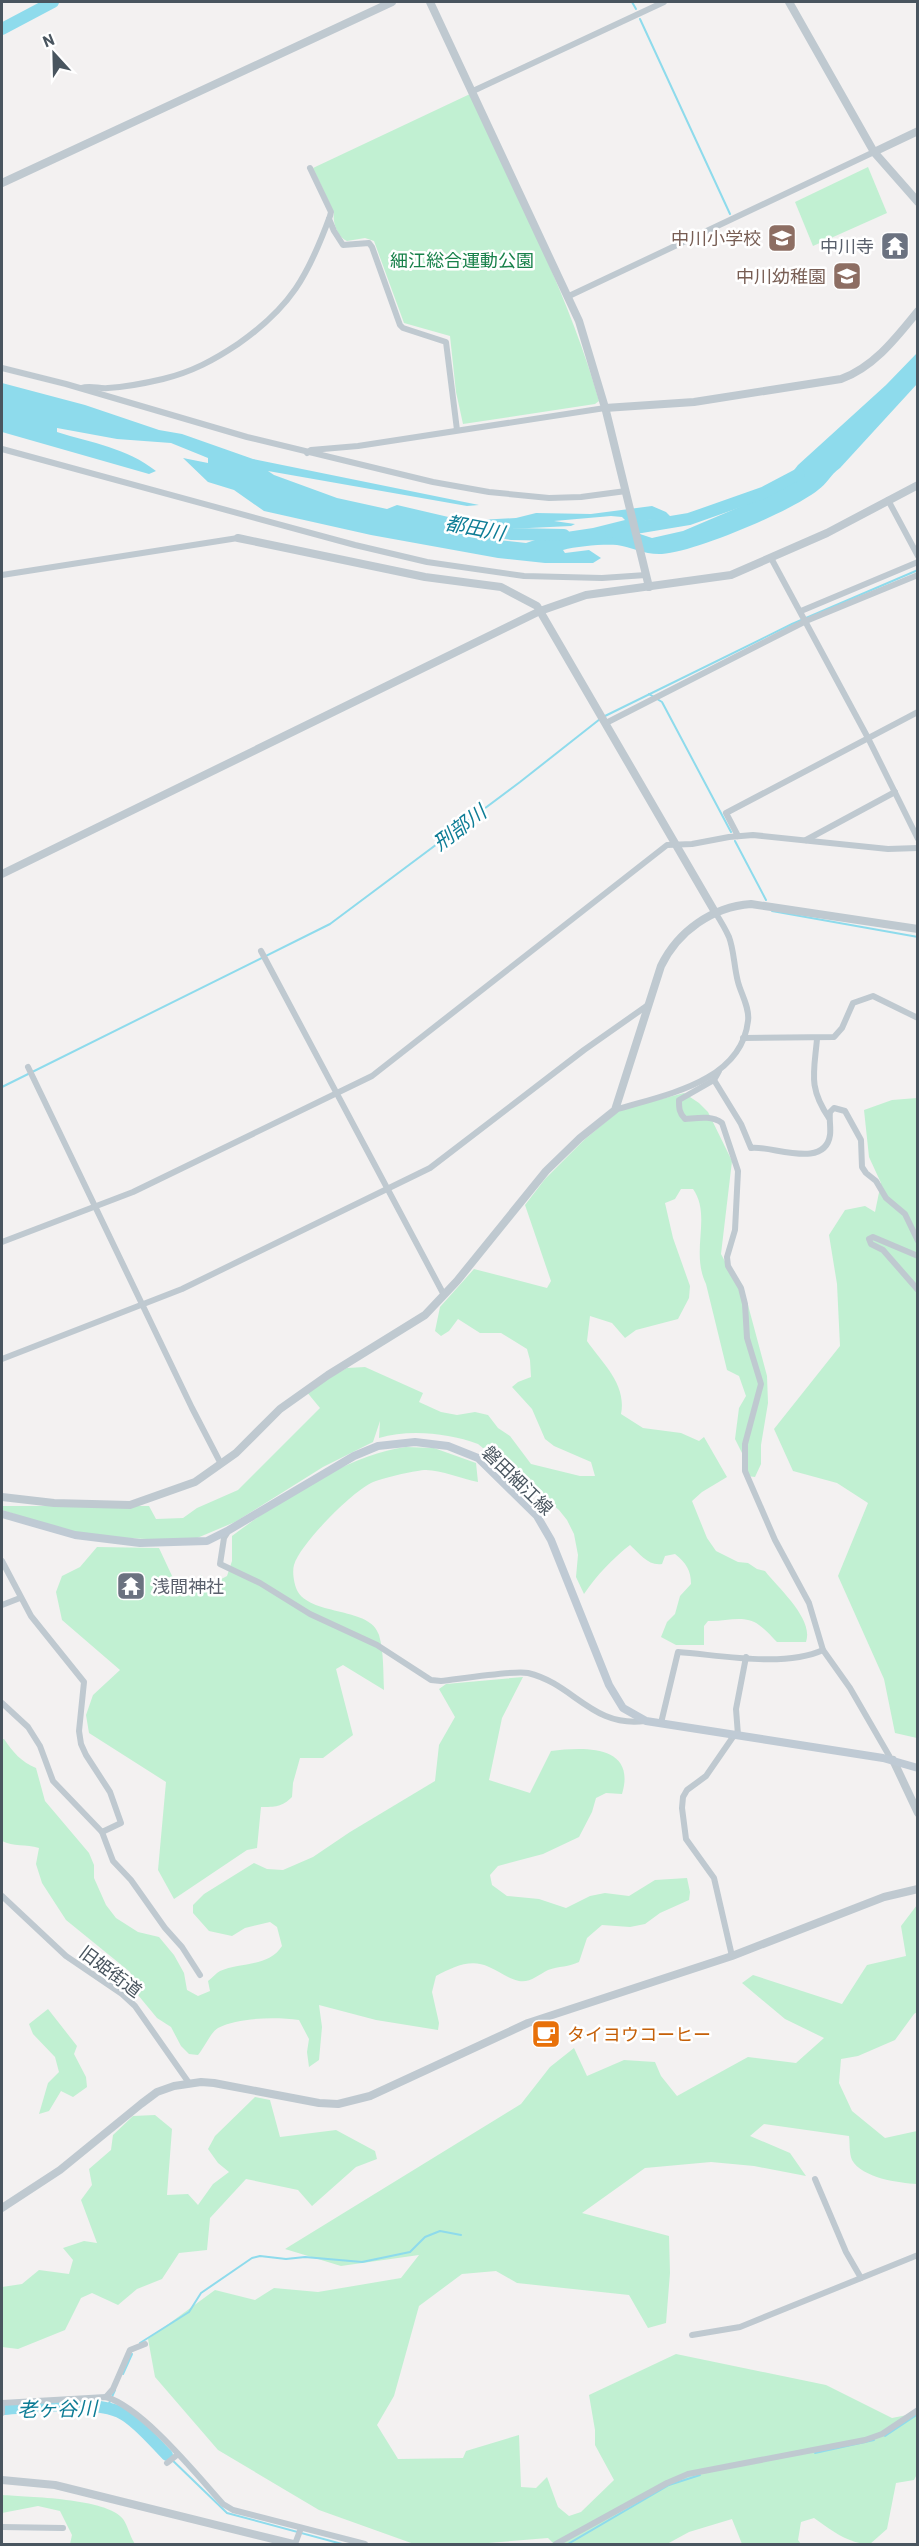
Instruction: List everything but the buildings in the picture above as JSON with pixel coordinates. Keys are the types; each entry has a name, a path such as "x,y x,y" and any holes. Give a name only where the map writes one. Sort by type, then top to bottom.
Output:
{"main road":[{"name":"磐田細江線","path":"2,1514 75,1535 140,1543 207,1541 354,1456 378,1446 415,1442 448,1446 478,1458 537,1516 551,1540 609,1685 623,1708 646,1721 892,1760 918,1768"}],"street":[{"path":"2,183 392,2"},
{"path":"430,2 579,321 605,408 649,587"},
{"path":"473,91 664,2"},
{"path":"789,2 874,152 918,202"},
{"path":"568,296 918,131"},
{"path":"81,388 88,386 107,388 189,372 214,360 262,327 285,305 314,258 331,212 310,168"},
{"path":"329,218 343,245 369,243 372,247 400,325 446,342 457,430"},
{"path":"307,453 311,450 358,446 605,408 694,402 841,379 863,369 873,361 918,311"},
{"path":"2,368 81,388 185,420 307,453 406,476 489,492 549,498 626,493"},
{"path":"2,449 355,546 427,562 524,576 602,578 645,572"},
{"path":"2,874 540,610 585,595 719,578 749,568 827,533 918,485"},
{"path":"888,500 918,556"},
{"path":"2,575 238,538 415,575 501,587 537,606 677,844 729,938 735,972 749,1020 743,1038 729,1064 675,1091 615,1110 580,1138 546,1171 425,1315 338,1369 280,1409 236,1453 220,1462 195,1482 130,1505 54,1503 2,1497"},
{"path":"771,558 868,738 918,839"},
{"path":"801,611 918,562"},
{"path":"604,718 655,697 806,621 918,575"},
{"path":"738,836 726,813 918,712"},
{"path":"805,841 895,792"},
{"path":"2,1242 133,1192 372,1076 667,845 692,844 738,836 898,849 918,848"},
{"path":"615,1110 655,980 672,946 715,912 736,905 751,904 918,929"},
{"path":"261,951 444,1295"},
{"path":"743,1038 817,1039 834,1037 842,1028 853,1003 873,996 918,1018"},
{"path":"2,1359 182,1289 430,1168 584,1050 648,1005"},
{"path":"817,1039 813,1084 817,1098 830,1118"},
{"path":"28,1067 94,1207 220,1462"},
{"path":"719,1071 714,1080 679,1100 679,1106 681,1115 685,1119 707,1118 716,1119 722,1123 738,1171 735,1230 727,1257 728,1266 741,1288 745,1304 747,1338 761,1384 745,1444 745,1471 775,1540 809,1603 823,1650 850,1688 892,1760 918,1813"},
{"path":"714,1080 741,1124 750,1148 763,1147 804,1155 814,1153 826,1145 830,1136 830,1112 834,1108 845,1111 861,1140 862,1167 876,1181 886,1198 905,1214 918,1241"},
{"path":"918,1256 873,1237 869,1239 871,1244 883,1250 918,1290"},
{"path":"229,1530 224,1538 220,1564 260,1583 310,1614 377,1645 431,1680 441,1681 526,1672 555,1685 602,1715 630,1723 646,1721"},
{"path":"2,1561 20,1598 38,1625 84,1682 79,1731 81,1744 110,1792 121,1823 102,1832"},
{"path":"2,1605 20,1598"},
{"path":"661,1723 678,1652 773,1659 803,1656 823,1650"},
{"path":"732,1956 714,1878 686,1839 682,1797 687,1790 706,1776 737,1734 736,1709 746,1657"},
{"path":"2,1703 28,1727 40,1746 53,1781 102,1832 113,1861 131,1880 165,1928 188,1955 200,1975"},
{"path":"2,2208 60,2170 158,2092 189,2083 233,2086 319,2103 338,2104 355,2100 394,2086 528,2023 732,1956 884,1897 918,1889"},
{"name":"旧姫街道","path":"2,1896 66,1956 122,1994 135,2006 189,2083"},
{"path":"815,2179 846,2252 861,2278"},
{"path":"692,2335 740,2328 918,2255"},
{"path":"109,2399 130,2350 145,2344"},
{"path":"2,2413 2,2403 109,2399 140,2418 223,2504 233,2510 300,2530 365,2544"},
{"path":"556,2544 667,2483 688,2474 865,2440 882,2434 918,2410"},
{"path":"167,2463 177,2455"},
{"path":"2,2480 56,2485 295,2543 300,2530"},
{"path":"2,2528 63,2528"}],"green space":[{"name":"細江総合運動公園","path":"470,94 573,323 599,401 595,404 463,424 456,392 450,336 404,323 374,241 365,238 347,241 336,229 334,213 313,168"},
{"path":"868,167 887,213 813,246 795,202"},
{"path":"684,1093 708,1112 732,1161 721,1254 748,1305 767,1376 768,1403 761,1445 761,1464 755,1477 747,1476 743,1455 735,1439 739,1408 746,1396 739,1376 727,1370 702,1272 701,1211 693,1189 681,1189 675,1199 665,1203 673,1238 690,1286 689,1298 678,1319 636,1330 625,1338 612,1323 590,1316 587,1341 617,1384 622,1403 621,1414 643,1428 681,1433 699,1441 704,1437 727,1477 692,1501 707,1538 716,1551 738,1562 748,1563 765,1571 800,1614 807,1633 806,1642 777,1642 759,1625 747,1620 735,1619 708,1621 704,1626 704,1645 676,1645 661,1637 667,1622 675,1614 680,1596 691,1584 687,1567 675,1554 665,1556 662,1564 652,1563 644,1559 630,1545 605,1568 584,1594 576,1577 578,1555 574,1534 559,1510 478,1444 454,1437 416,1433 379,1438 380,1421 373,1442 323,1467 235,1522 190,1541 82,1536 2,1510 2,1506 149,1506 156,1519 183,1518 197,1508 238,1490 320,1408 306,1391 347,1368 365,1367 423,1393 419,1402 441,1412 457,1415 475,1412 488,1415 498,1428 510,1436 531,1464 580,1476 595,1476 591,1462 554,1446 545,1439 532,1409 512,1387 531,1377 527,1349 501,1333 480,1333 458,1319 449,1331 441,1336 435,1331 440,1307 474,1269 547,1288 551,1281 525,1205 545,1179 584,1140 620,1110"},
{"path":"917,1098 917,1738 895,1733 884,1679 838,1576 868,1503 837,1483 793,1471 774,1429 840,1346 837,1284 829,1235 845,1210 865,1206 875,1212 881,1183 869,1157 864,1110 892,1100"},
{"path":"406,1447 434,1448 476,1463 478,1482 424,1470 371,1483 351,1497 327,1520 298,1556 293,1568 298,1592 305,1600 328,1609 354,1615 374,1626 382,1648 384,1690 343,1665 336,1669 353,1735 323,1758 300,1758 293,1783 292,1797 278,1806 261,1807 257,1848 247,1850 174,1899 158,1870 166,1782 89,1733 86,1715 93,1695 120,1670 62,1620 56,1592 62,1576 80,1567 97,1547 159,1548 173,1578 189,1596 201,1575 210,1585 227,1576 232,1561 232,1536 271,1508 337,1469 361,1459"},
{"path":"523,1677 502,1718 489,1780 530,1793 551,1751 578,1749 604,1752 615,1757 622,1766 625,1778 622,1794 606,1793 596,1798 592,1812 579,1837 543,1854 498,1866 490,1875 492,1885 507,1896 539,1899 566,1908 590,1896 605,1893 629,1896 655,1880 687,1878 689,1900 660,1913 645,1924 630,1927 602,1925 587,1938 579,1962 548,1970 527,1981 515,1980 476,1963 455,1967 436,1976 432,1992 439,2023 438,2030 376,2020 319,2005 322,2027 319,2060 309,2067 307,2052 309,2039 299,2020 290,2019 269,2018 227,2024 215,2030 198,2055 189,2054 181,2046 171,2027 157,2018 138,1995 130,1972 66,1920 42,1883 36,1864 39,1848 2,1841 2,1739 4,1739 18,1756 36,1768 45,1801 89,1853 94,1865 94,1878 106,1905 116,1918 138,1932 159,1937 174,1955 184,1973 187,1990 198,1996 210,1991 208,1981 218,1972 270,1958 282,1946 277,1927 270,1922 245,1928 232,1936 209,1931 193,1913 193,1905 204,1894 254,1863 267,1869 283,1870 313,1857 435,1781 439,1745 455,1717 439,1689 446,1684"},
{"path":"917,1905 917,2012 895,2040 858,2056 841,2059 839,2083 852,2111 885,2138 917,2131 917,2184 891,2181 864,2171 852,2160 849,2136 764,2124 750,2136 790,2153 806,2176 754,2166 711,2162 645,2168 582,2213 669,2236 670,2273 666,2323 648,2328 629,2295 517,2283 496,2271 462,2274 419,2306 394,2396 377,2425 398,2459 463,2458 466,2451 519,2435 521,2487 536,2488 547,2477 558,2507 569,2516 581,2512 614,2480 595,2445 589,2395 676,2354 826,2385 892,2418 917,2413 917,2474 914,2480 896,2483 887,2529 870,2544 847,2539 814,2518 801,2522 798,2540 801,2544 742,2544 732,2519 689,2532 667,2544 554,2544 548,2538 476,2544 414,2544 319,2510 218,2450 155,2377 148,2339 215,2290 255,2300 274,2288 318,2292 401,2278 419,2255 341,2266 285,2249 521,2104 550,2067 574,2048 587,2076 624,2060 655,2062 661,2076 677,2096 748,2057 796,2063 824,2038 785,2019 742,1983 753,1975 842,2004 867,1965 906,1956 901,1926"},
{"path":"48,2009 77,2046 74,2054 86,2077 87,2087 73,2097 61,2091 49,2111 39,2114 48,2083 59,2072 55,2057 33,2034 29,2024"},
{"path":"255,2097 270,2100 280,2137 336,2130 375,2151 377,2159 356,2167 312,2206 298,2190 246,2179 210,2218 207,2250 179,2253 162,2279 137,2289 118,2305 92,2293 81,2298 65,2330 18,2349 2,2347 2,2287 22,2284 39,2270 69,2274 73,2260 63,2248 84,2241 97,2243 81,2200 92,2185 89,2169 111,2150 113,2135 133,2116 155,2115 172,2129 167,2195 188,2194 198,2205 213,2184 229,2172 218,2163 208,2149 215,2136"},
{"path":"2,2495 66,2500 101,2507 114,2512 123,2519 135,2544 70,2544 72,2535 60,2511 38,2506 2,2513"}],"water":[{"path":"918,352 917,384 824,485 805,499 743,529 677,552 656,554 611,545 583,546 563,550 565,553 589,550 601,558 593,563 545,563 498,558 371,535 264,511 234,490 208,482 183,458 208,463 208,458 171,443 117,439 57,428 57,432 121,451 145,463 156,471 149,474 2,432 2,383 85,405 159,430 182,434 253,459 479,505 467,506 268,471 337,498 387,509 397,505 457,519 479,520 516,518 536,513 591,514 652,506 666,512 673,519 647,520 625,529 652,538 683,531 770,494 781,487 798,465 886,385","holes":["622,517 625,520 553,534 526,543 498,540 508,529 571,526 575,524 554,521"]}],"waterway":[{"path":"2,29 53,2"},
{"path":"632,2 636,9"},
{"path":"640,19 730,214"},
{"name":"都田川","path":"611,532 689,519 763,493 799,474"},
{"name":"都田川","path":"488,530 512,534 564,535"},
{"name":"刑部川","path":"605,716 792,624 918,570"},
{"path":"649,694 662,702 731,832"},
{"name":"刑部川","path":"2,1087 330,924 600,719"},
{"path":"735,841 766,900"},
{"path":"772,911 918,937"},
{"path":"140,2343 189,2312 201,2293 252,2258 260,2256 286,2259 305,2257 362,2262 410,2252 425,2237 440,2231 461,2235"},
{"path":"123,2374 132,2354"},
{"path":"107,2408 115,2390"},
{"name":"老ヶ谷川","path":"2,2409 64,2405 112,2409 135,2422 167,2455"},
{"path":"885,2436 918,2414"},
{"path":"815,2453 874,2440"},
{"path":"167,2455 227,2513 342,2544"},
{"path":"568,2544 669,2485 700,2475"}],"place":[{"name":"中川小学校","path":"782,238"},
{"name":"中川寺","path":"895,246"},
{"name":"中川幼稚園","path":"847,276"},
{"name":"浅間神社","path":"131,1586"},
{"name":"タイヨウコーヒー","path":"546,2034"}]}
